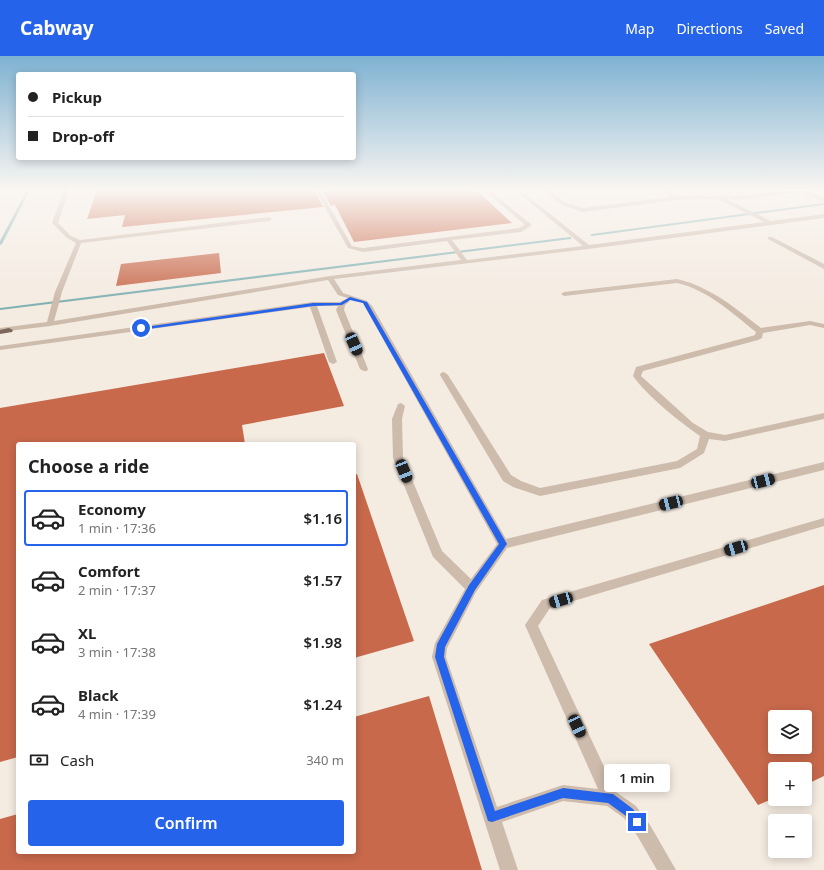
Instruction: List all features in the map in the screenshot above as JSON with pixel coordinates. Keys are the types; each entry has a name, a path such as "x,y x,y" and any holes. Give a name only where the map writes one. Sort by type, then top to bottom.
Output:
{"main road":[{"path":"0,331 9,330"}],"street":[{"path":"60,228 70,237 79,242 195,228"},
{"path":"339,228 350,246 362,250 449,240 527,228"},
{"path":"564,228 588,247"},
{"path":"9,330 330,278 464,260 588,247 732,228"},
{"path":"770,238 824,267"},
{"path":"449,240 464,260"},
{"path":"50,324 53,308 62,282 79,242"},
{"path":"330,278 346,301"},
{"path":"564,294 677,281 686,282 702,289 760,331 810,323 824,326"},
{"path":"346,301 340,310 342,319 364,369"},
{"path":"0,348 313,304 346,301 365,302 503,544"},
{"path":"313,304 333,362"},
{"path":"760,331 759,336 755,338 639,369 637,376 690,425 705,435 725,438 824,416"},
{"path":"444,375 508,478 517,484 540,492 680,464 701,451 705,435"},
{"path":"401,406 396,419 398,458 437,554 472,588"},
{"path":"509,870 439,657 440,646 472,588 503,544 824,466"},
{"path":"610,798 531,625 546,604 824,522"},
{"path":"492,817 563,793 610,798 630,812 644,831 667,870"}],"building":[{"path":"347,228 471,228 354,242"},
{"path":"219,253 221,273 116,286 121,264"},
{"path":"324,353 344,406 242,425 245,442 16,442 16,758 0,762 0,408"},
{"path":"356,474 414,641 356,657"},
{"path":"824,585 824,776 812,782 812,762 768,762 768,801 758,805 649,644"},
{"path":"429,696 482,870 0,870 0,819 16,815 16,854 356,854 356,716"}],"waterway":[{"path":"0,244 9,228"},
{"path":"592,235 644,228"},
{"path":"0,309 570,238"}],"route":[{"path":"141,328 313,304 342,304 350,298 365,302 503,544 472,588 440,646 439,657 492,817 563,793 610,798 630,812 637,822"}]}
